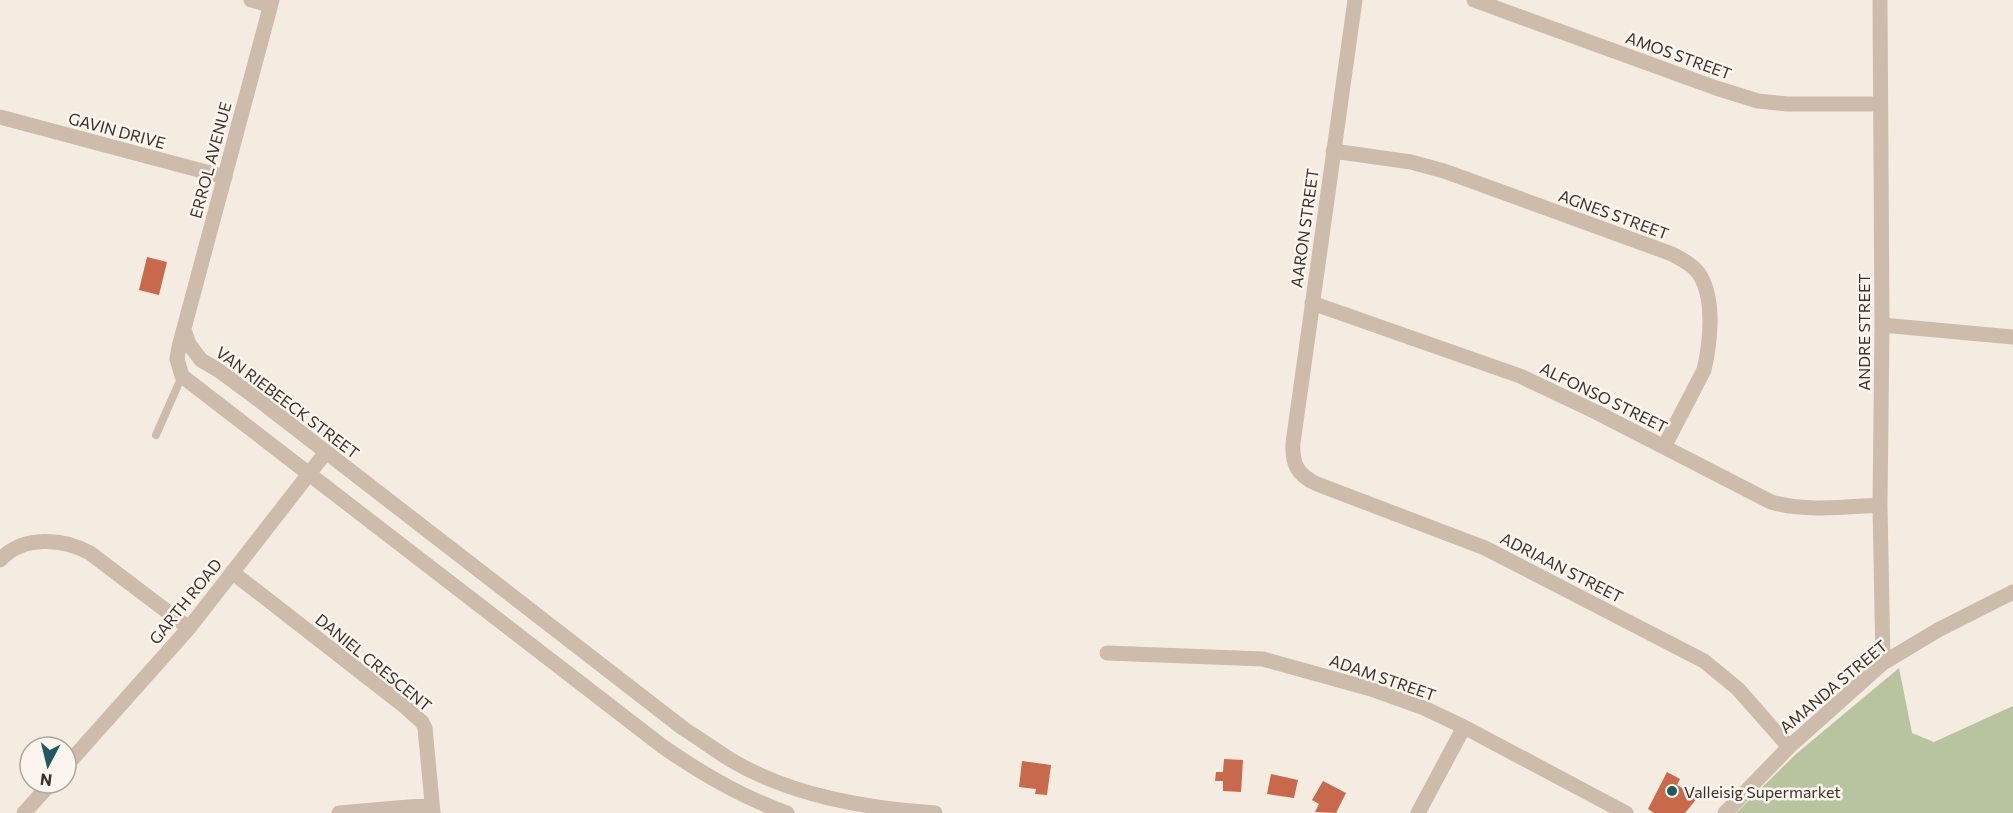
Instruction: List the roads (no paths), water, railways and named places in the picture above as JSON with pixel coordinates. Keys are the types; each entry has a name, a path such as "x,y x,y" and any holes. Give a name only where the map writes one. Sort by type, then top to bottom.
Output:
{"street":[{"path":"251,0 271,3"},
{"name":"AARON STREET","path":"1294,462 1293,443 1354,0"},
{"name":"AMOS STREET","path":"1474,0 1758,101 1787,104 1879,104"},
{"name":"ANDRE STREET","path":"1880,0 1882,326 1880,505 1883,663"},
{"name":"ERROL AVENUE","path":"184,330 271,3"},
{"name":"GAVIN DRIVE","path":"0,117 225,177"},
{"name":"AGNES STREET","path":"1334,151 1412,162 1435,168 1672,254 1692,266 1701,276 1707,296 1709,346 1704,370 1664,447"},
{"name":"ALFONSO STREET","path":"1312,303 1520,376 1771,502 1781,505 1839,507 1880,505"},
{"path":"1882,326 2013,337"},
{"path":"184,330 177,359 182,376 662,746 709,778 752,800 787,813"},
{"name":"VAN RIEBEECK STREET","path":"184,330 189,344 201,360 218,370 326,452 684,729 732,760 795,788 860,806 935,813"},
{"name":"GARTH ROAD","path":"78,753 189,628 326,452"},
{"name":"ADRIAAN STREET","path":"1294,462 1298,472 1309,481 1485,548 1704,661 1738,689 1789,747"},
{"path":"0,560 5,554 15,549 37,542 56,541 79,547 189,628"},
{"name":"DANIEL CRESCENT","path":"232,572 422,722 426,729 432,809"},
{"name":"AMANDA STREET","path":"1725,813 1789,747 1883,663 1938,630 2013,592"},
{"name":"ADAM STREET","path":"1107,653 1263,659 1403,700 1464,727 1626,813"},
{"path":"1418,813 1464,727"},
{"path":"752,800 762,775"},
{"path":"24,813 40,795"},
{"path":"339,813 432,809"}],"lane":[{"path":"156,435 182,376"}],"place":[{"name":"Valleisig Supermarket","path":"1672,791"}]}
